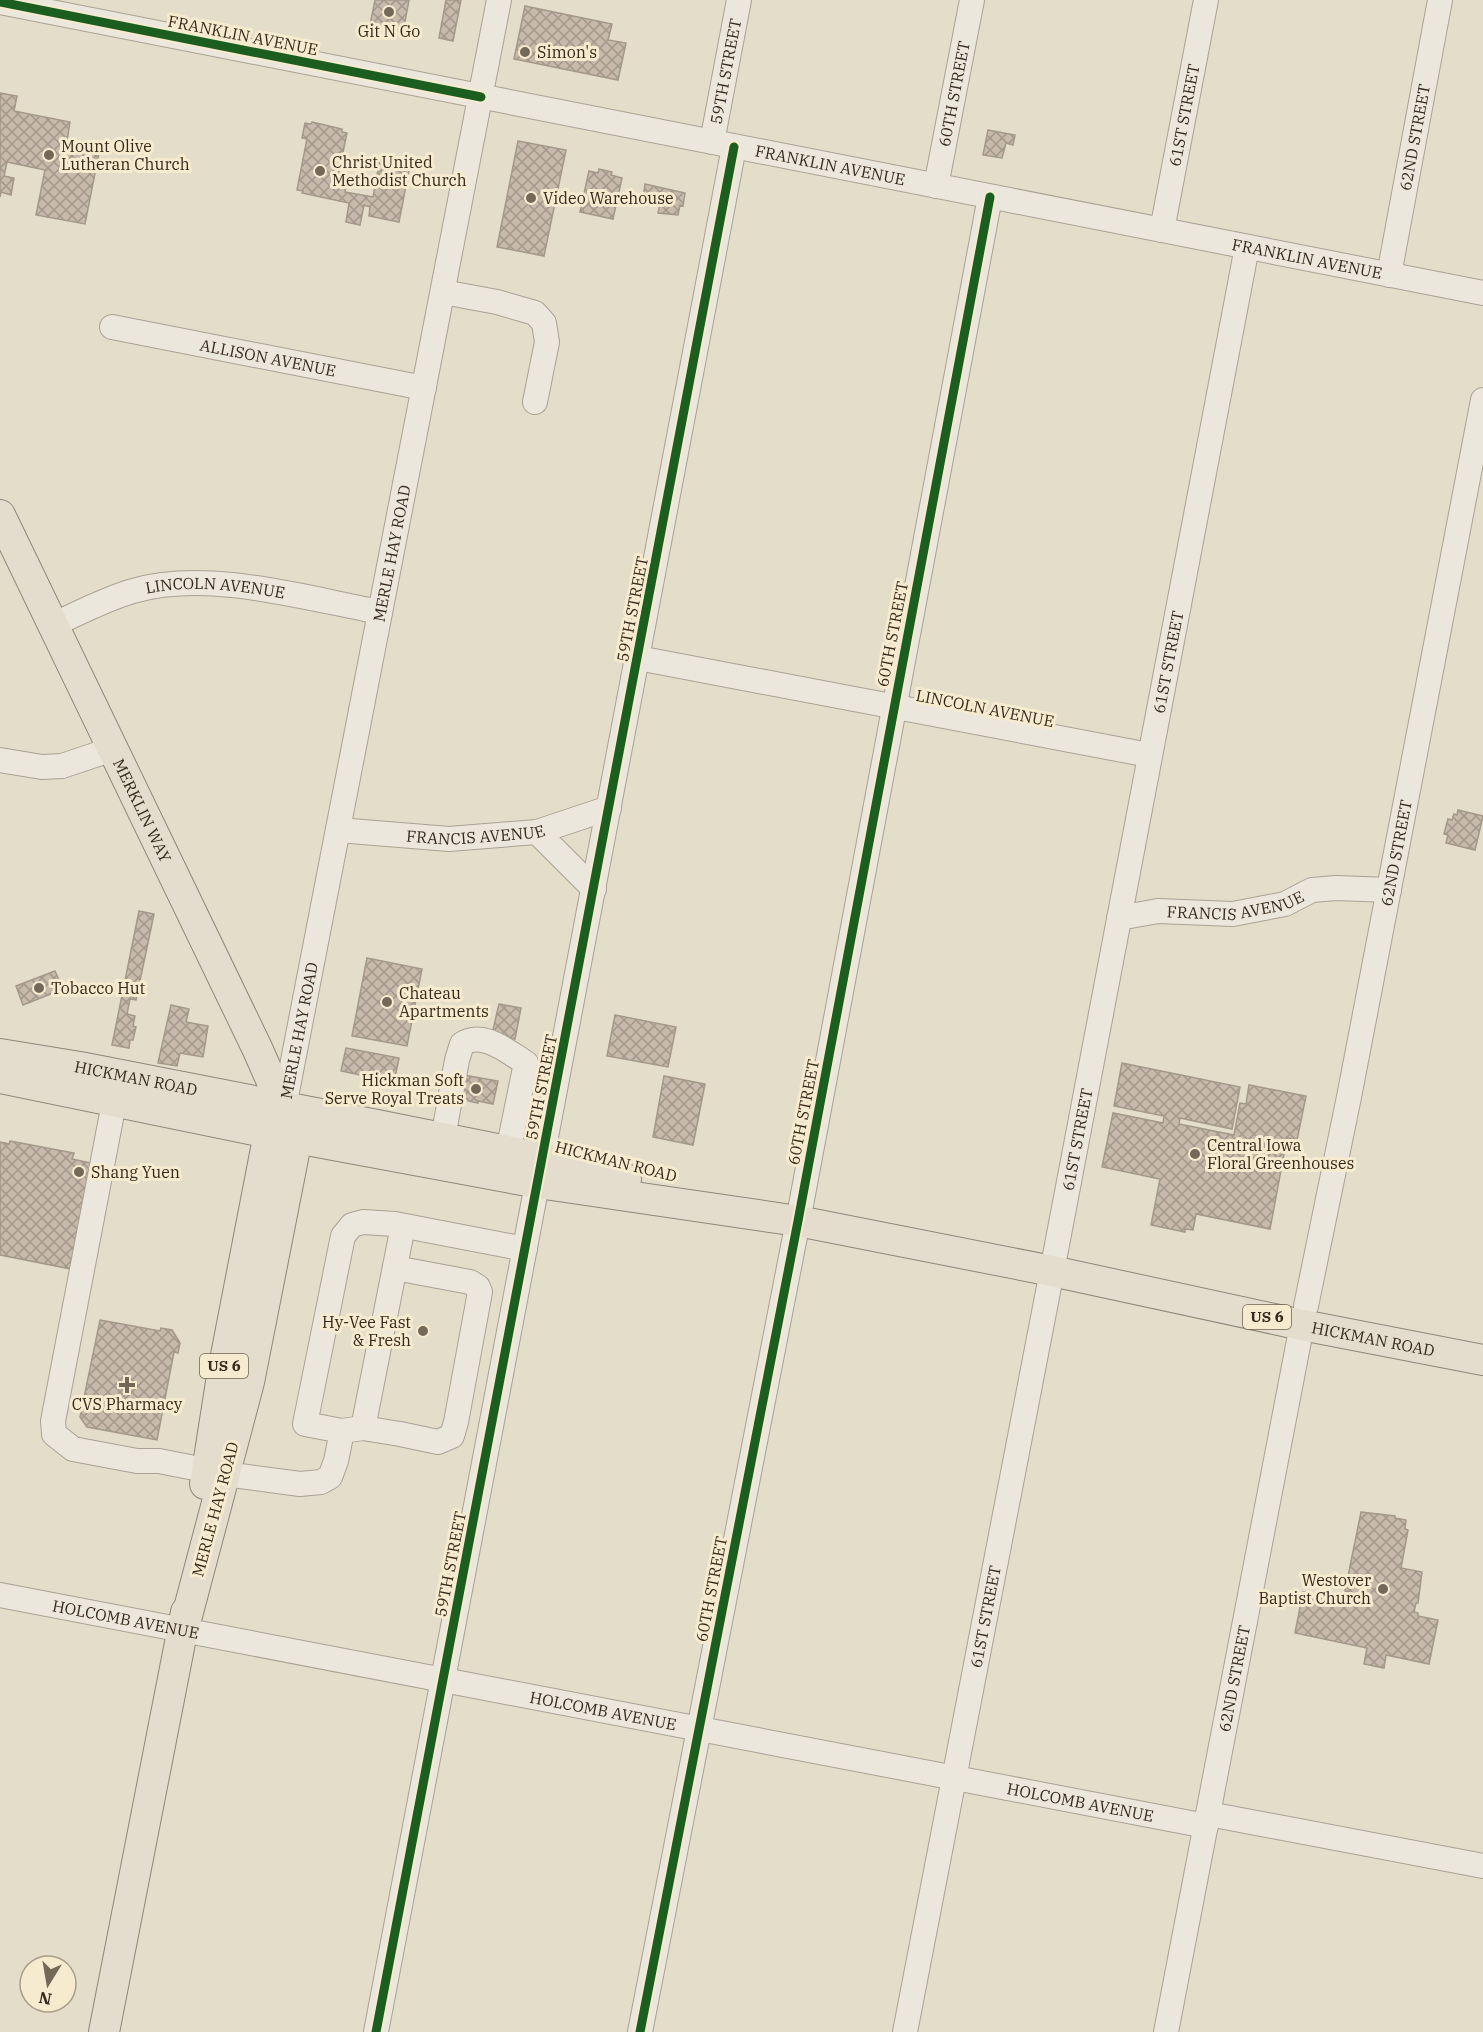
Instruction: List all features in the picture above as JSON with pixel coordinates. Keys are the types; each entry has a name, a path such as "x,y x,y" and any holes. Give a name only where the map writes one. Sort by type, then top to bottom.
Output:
{"main road":[{"name":"MERKLIN WAY","path":"0,515 285,1107"},
{"name":"HICKMAN ROAD","path":"0,1054 80,1067 508,1151 540,1171"},
{"name":"HICKMAN ROAD","path":"0,1078 283,1136 352,1148 540,1171 1053,1271 1304,1316 1483,1341"},
{"name":"MERLE HAY ROAD","path":"216,1472 249,1382 282,1214 285,1107"},
{"name":"MERLE HAY ROAD","path":"104,2032 216,1472 222,1376 283,1136"},
{"name":"US 6","path":"282,1214 290,1189 298,1174 309,1161 333,1149 352,1148"},
{"name":"HICKMAN ROAD","path":"1304,1316 1483,1360"}],"street":[{"name":"MERLE HAY ROAD","path":"285,1107 500,0"},
{"name":"59TH STREET","path":"376,2032 638,658 723,145 739,0"},
{"name":"60TH STREET","path":"936,186 972,0"},
{"name":"61ST STREET","path":"1162,230 1206,0"},
{"name":"62ND STREET","path":"1389,275 1440,0"},
{"name":"FRANKLIN AVENUE","path":"0,2 101,11 481,97 1483,293"},
{"name":"60TH STREET","path":"640,2032 798,1221 990,197"},
{"name":"61ST STREET","path":"905,2032 1053,1271 1247,247"},
{"path":"443,292 497,302 535,313 544,322 547,342 535,402"},
{"name":"ALLISON AVENUE","path":"112,327 424,388"},
{"name":"62ND STREET","path":"1166,2032 1483,400"},
{"name":"LINCOLN AVENUE","path":"53,625 110,598 135,590 183,582 232,584 380,612"},
{"name":"LINCOLN AVENUE","path":"638,658 1149,755"},
{"path":"0,760 42,767 62,766 113,749"},
{"name":"FRANCIS AVENUE","path":"338,830 449,839 537,832 609,807"},
{"path":"537,832 594,889"},
{"name":"FRANCIS AVENUE","path":"1119,918 1158,911 1233,914 1285,904 1312,890 1336,888 1389,890"},
{"path":"443,1138 462,1044 474,1039 482,1040 493,1043 526,1063 508,1151"},
{"path":"114,1103 53,1421 54,1434 73,1449 137,1461 159,1461 300,1484 321,1482 330,1477 353,1430 395,1268 403,1226"},
{"path":"395,1268 470,1282 478,1287 480,1292 452,1436 438,1442 400,1434 305,1424 343,1236 352,1225 363,1222 403,1226 525,1249"},
{"name":"HOLCOMB AVENUE","path":"0,1595 954,1778 1483,1866"}],"building":[{"name":"Git N Go","path":"375,0 409,0 404,27 401,27 400,31 370,25"},
{"path":"446,0 461,0 453,41 439,38"},
{"path":"525,6 612,24 608,40 626,43 618,80 514,59"},
{"name":"Mount Olive Lutheran Church","path":"0,93 17,96 14,111 70,122 67,141 100,148 85,224 36,215 45,170 7,162 4,176 14,178 11,195 1,192 0,197"},
{"name":"Christ United Methodist Church","path":"312,122 342,129 342,132 347,133 338,176 348,178 345,192 373,197 380,159 410,165 399,222 369,216 370,207 364,205 360,225 346,222 349,203 297,190 307,139 302,138 305,123 311,124"},
{"path":"988,130 1015,135 1013,145 1006,143 1002,158 983,155"},
{"name":"Video Warehouse","path":"518,141 566,150 544,256 497,247"},
{"path":"599,169 612,172 611,175 622,178 613,219 580,212 589,171 598,173"},
{"path":"645,184 685,193 683,206 680,205 678,215 658,213 661,199 655,198 654,202 643,200"},
{"path":"1458,810 1483,816 1475,850 1446,843 1448,835 1444,834 1448,819 1452,820"},
{"path":"139,911 154,914 136,1000 130,999 127,1014 135,1016 133,1026 136,1027 129,1048 112,1045"},
{"name":"Chateau Apartments","path":"367,958 422,969 407,1046 352,1036"},
{"name":"Tobacco Hut","path":"55,971 63,989 23,1005 16,986"},
{"path":"499,1004 521,1008 515,1039 492,1034"},
{"path":"171,1005 189,1009 186,1022 208,1026 203,1057 180,1053 177,1066 158,1063"},
{"path":"615,1015 676,1027 668,1067 607,1056"},
{"path":"346,1048 399,1058 394,1082 341,1071"},
{"name":"Central Iowa Floral Greenhouses","path":"1122,1063 1240,1087 1232,1129 1180,1118 1179,1124 1234,1135 1240,1103 1246,1104 1249,1085 1306,1096 1297,1140 1287,1138 1270,1229 1196,1214 1193,1230 1185,1229 1185,1232 1151,1225 1160,1179 1102,1167 1113,1113 1163,1123 1164,1116 1114,1106"},
{"name":"Hickman Soft Serve Royal Treats","path":"458,1074 498,1081 493,1104 468,1101 468,1099 454,1096"},
{"path":"664,1076 705,1084 693,1145 653,1137"},
{"path":"10,1141 74,1153 72,1159 91,1163 71,1269 0,1255 0,1142 9,1144"},
{"name":"CVS Pharmacy","path":"100,1320 160,1331 161,1328 172,1330 180,1343 178,1353 174,1352 157,1440 87,1427 80,1417"},
{"name":"Westover Baptist Church","path":"1361,1512 1395,1516 1395,1518 1406,1520 1405,1529 1408,1530 1401,1568 1422,1572 1418,1603 1416,1603 1414,1612 1418,1613 1418,1616 1438,1620 1429,1664 1386,1655 1384,1668 1364,1664 1367,1648 1295,1633 1303,1592 1370,1605 1371,1597 1345,1591"}],"cycle path":[{"path":"0,2 481,97"},
{"path":"376,2032 734,147"},
{"path":"640,2032 798,1221 990,197"}],"place":[{"name":"Git N Go","path":"389,12"},
{"name":"Simon's","path":"525,52"},
{"name":"Mount Olive Lutheran Church","path":"49,155"},
{"name":"Christ United Methodist Church","path":"320,171"},
{"name":"Video Warehouse","path":"531,198"},
{"name":"Tobacco Hut","path":"39,988"},
{"name":"Chateau Apartments","path":"387,1002"},
{"name":"Hickman Soft Serve Royal Treats","path":"476,1089"},
{"name":"Central Iowa Floral Greenhouses","path":"1195,1154"},
{"name":"Shang Yuen","path":"79,1172"},
{"name":"Hy-Vee Fast & Fresh","path":"423,1331"},
{"name":"CVS Pharmacy","path":"127,1385"},
{"name":"Westover Baptist Church","path":"1383,1589"}]}
